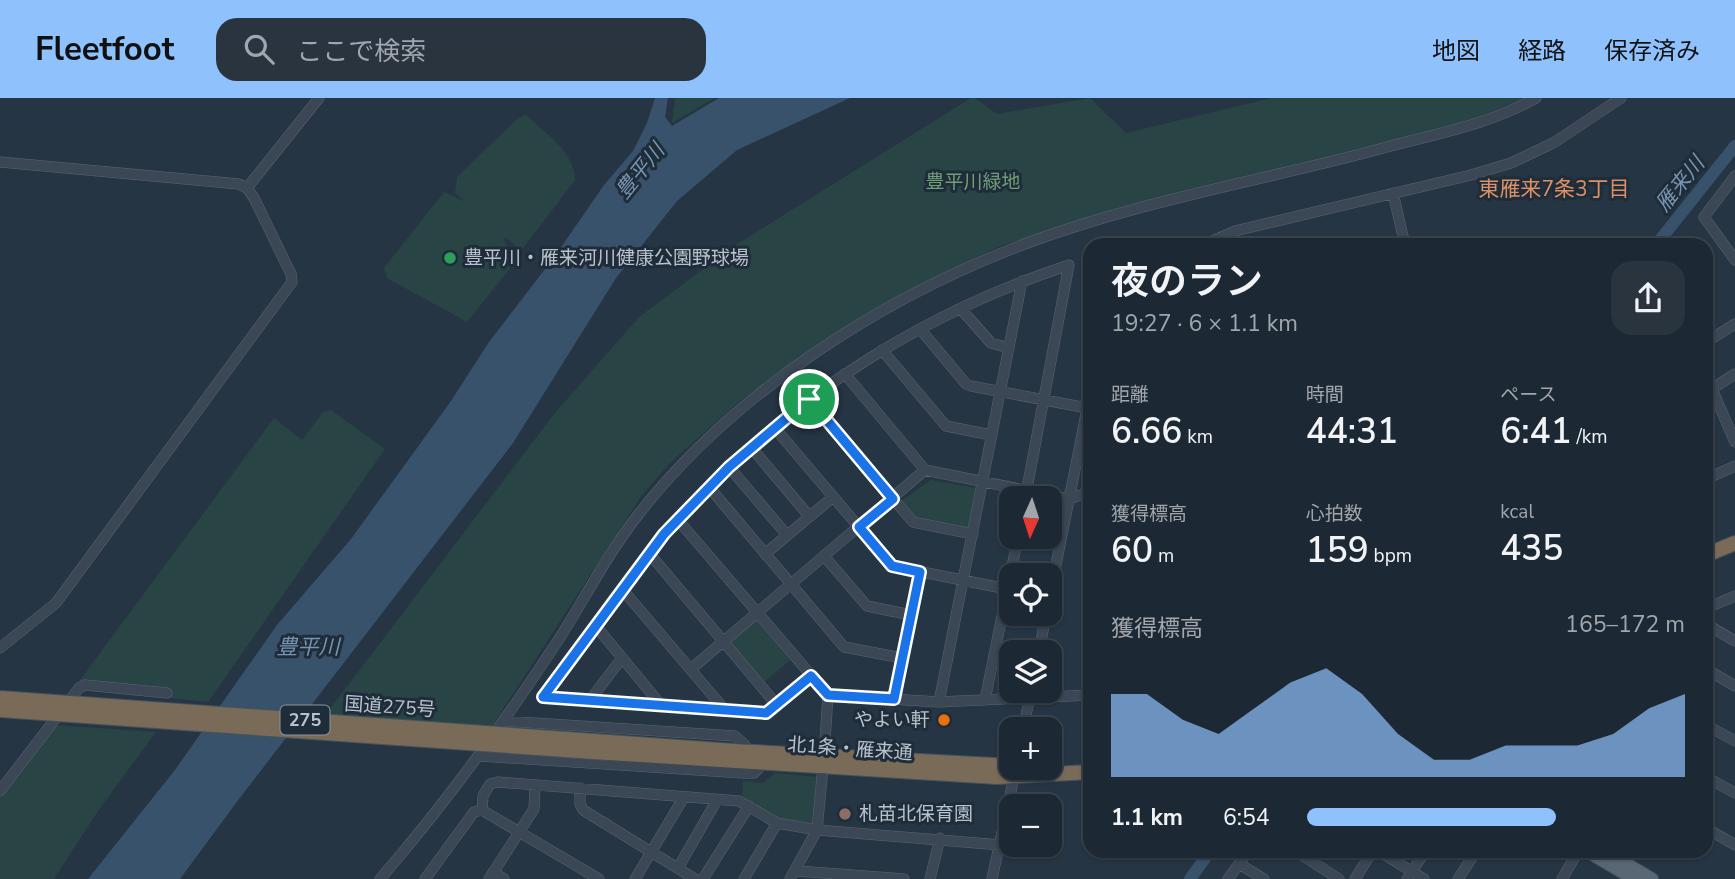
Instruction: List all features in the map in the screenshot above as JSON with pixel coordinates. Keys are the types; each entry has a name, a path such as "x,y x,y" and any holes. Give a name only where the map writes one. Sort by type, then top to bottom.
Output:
{"highway":[{"path":"1713,552 1735,543"},
{"name":"国道275号","path":"0,698 609,748"},
{"name":"国道275号","path":"0,710 609,748"},
{"name":"北1条・雁来通","path":"609,748 999,777"},
{"path":"1062,764 1083,763"},
{"name":"北1条・雁来通","path":"1062,771 1083,772"}],"main road":[{"path":"1599,858 1634,879"},
{"path":"1617,858 1652,879"}],"street":[{"path":"247,188 319,98"},
{"path":"380,879 439,811 480,756 636,517 671,475 746,405 836,339 913,295 1025,244 1070,228 1137,208 1368,153 1478,123 1521,107 1536,98"},
{"path":"1219,238 1235,231 1471,175 1522,158 1580,127 1621,98"},
{"path":"0,162 239,184 247,188 292,275 288,290 56,603 0,648"},
{"path":"1735,176 1704,217 1735,260"},
{"path":"1393,193 1403,238"},
{"path":"811,676 766,713 543,697 649,553 709,487 774,427 845,374 920,329 1022,281 1069,265 1028,486"},
{"path":"939,702 1022,281"},
{"path":"961,309 991,343 1010,348"},
{"path":"1713,338 1735,324"},
{"path":"920,329 966,384 1083,407"},
{"path":"882,350 946,426 991,435"},
{"path":"845,374 925,470 1000,486"},
{"path":"1713,388 1735,374"},
{"path":"809,399 913,522 972,534"},
{"path":"1713,399 1735,442"},
{"path":"774,427 892,566 999,588"},
{"path":"1056,563 1083,428"},
{"path":"751,447 809,516"},
{"path":"1713,476 1735,466"},
{"path":"729,467 788,534"},
{"path":"691,670 925,470"},
{"path":"709,487 844,647 902,658"},
{"path":"1062,498 1083,494"},
{"path":"765,554 833,497"},
{"path":"678,520 828,695 939,702 999,698"},
{"path":"649,553 776,704"},
{"path":"824,556 867,606 911,615"},
{"path":"894,699 920,572"},
{"path":"622,589 725,710"},
{"path":"1713,605 1735,596"},
{"path":"595,625 661,705"},
{"path":"985,700 1001,626"},
{"path":"1713,628 1735,641"},
{"path":"590,700 621,657"},
{"path":"1713,674 1735,686"},
{"path":"0,791 79,688 86,685 167,693"},
{"path":"828,695 817,830 793,875 904,879"},
{"path":"1062,695 1083,695"},
{"path":"480,756 754,773 759,768 735,736 504,721"},
{"path":"1713,729 1735,741"},
{"path":"1713,781 1735,793"},
{"path":"482,810 483,796 490,785 498,782 739,801 777,823 817,830 999,845"},
{"path":"504,879 491,876 534,809 535,785"},
{"path":"580,788 580,804 583,810 695,879"},
{"path":"635,879 684,797"},
{"path":"678,868 717,800"},
{"path":"704,879 749,806"},
{"path":"425,879 474,812 482,810 599,879"},
{"path":"744,879 777,823"},
{"path":"1713,832 1735,845"},
{"path":"930,879 940,838"},
{"path":"992,879 999,853"},
{"path":"1228,879 1243,858"},
{"path":"1306,858 1339,879"},
{"path":"1355,879 1369,858"},
{"path":"1386,858 1409,875 1424,879"},
{"path":"1409,875 1421,858"},
{"path":"1458,879 1472,858"},
{"path":"1562,879 1574,858"},
{"path":"1239,864 1264,879"}],"green space":[{"path":"675,98 715,98 672,123"},
{"name":"豊平川緑地","path":"971,98 997,114 1090,98 1126,133 1271,98 1526,98 1454,126 1139,203 998,247 925,282 819,345 741,400 671,462 642,495 491,728 323,718 554,414 639,317 734,246"},
{"path":"526,115 565,152 574,170 575,180 521,251 508,239 503,238 511,255 512,266 467,322 387,278 384,268 444,192 466,202 455,193 457,177 518,118"},
{"path":"331,410 385,449 208,702 74,688 274,418 302,440 323,412"},
{"path":"931,480 976,488 969,528 916,517 901,501"},
{"path":"756,619 790,660 763,683 728,642"},
{"path":"55,725 156,732 98,811 54,879 0,879 0,798"},
{"path":"775,773 818,777 815,824 779,819 742,796 743,781 763,783"}],"water":[{"name":"豊平川","path":"655,98 668,98 665,117 672,126 719,98 850,98 737,150 677,201 616,278 513,443 180,879 88,879 175,770 277,625 351,539 451,401 489,342 555,256 604,185 633,151 647,123"}],"waterway":[{"name":"雁来川","path":"1662,238 1735,146"},
{"name":"雁来川","path":"1190,879 1205,858"}],"place":[{"name":"豊平川・雁来河川健康公園野球場","path":"450,258"},
{"name":"やよい軒","path":"944,720"},
{"name":"札苗北保育園","path":"845,814"}],"district":[{"name":"東雁来7条3丁目","path":"1554,189"}],"route":[{"path":"809,399 893,499 859,527 892,566 920,572 894,699 828,695 811,676 766,713 543,697 664,534 729,467 809,399"}]}
